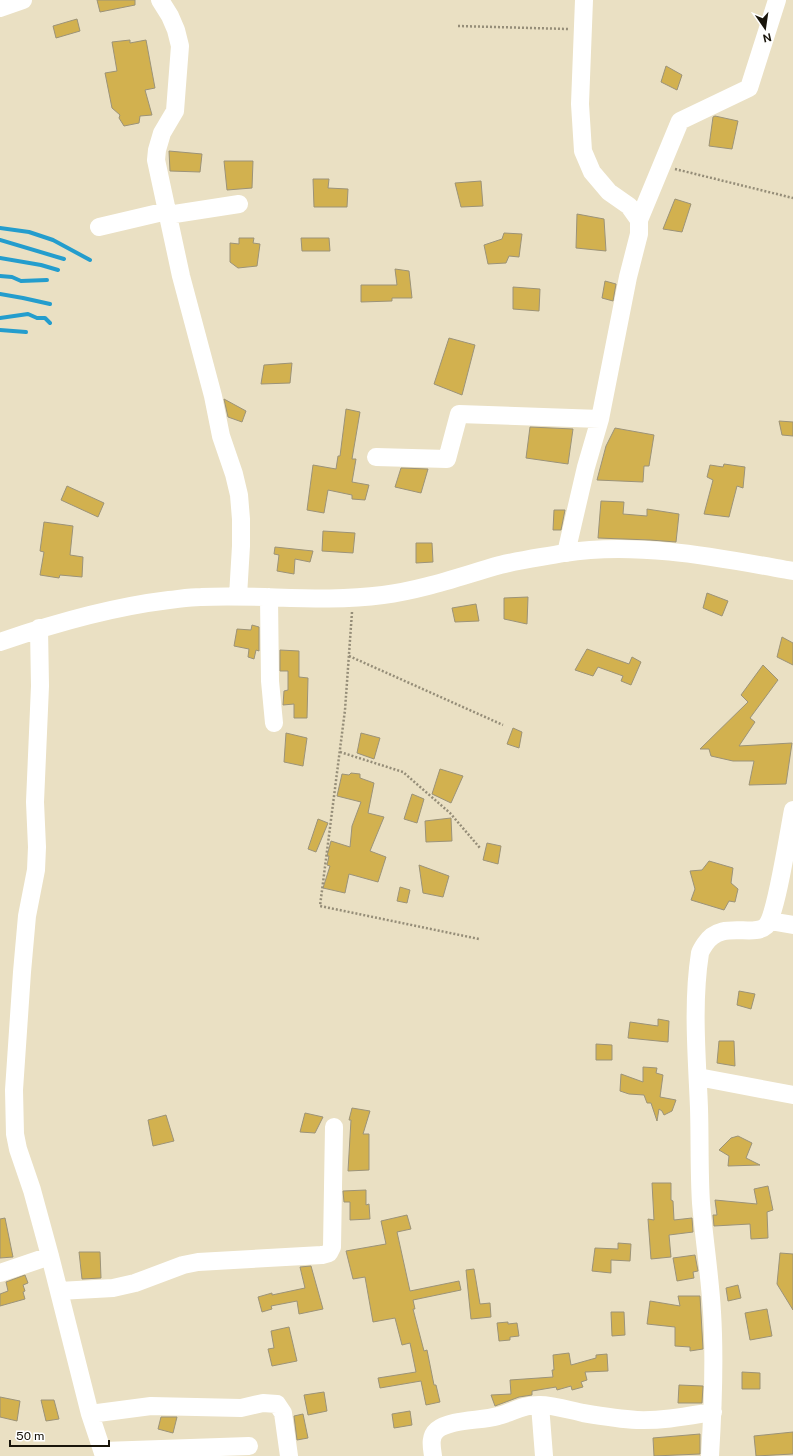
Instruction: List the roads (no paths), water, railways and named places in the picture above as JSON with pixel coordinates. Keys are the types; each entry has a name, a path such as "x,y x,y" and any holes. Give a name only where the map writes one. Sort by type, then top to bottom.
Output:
{"street":[{"path":"0,8 23,0"},
{"path":"160,0 170,16 176,30 180,46 175,111 162,133 156,160 167,213 213,396 221,436 234,474 239,495 241,546 238,596"},
{"path":"584,0 580,104 583,151 592,172 609,192 629,206 639,220"},
{"path":"566,553 586,467 600,419 628,277 639,234 639,220 680,121 749,88 777,0"},
{"path":"99,227 167,213 239,204"},
{"path":"376,457 447,459 459,414 600,419"},
{"path":"0,642 39,628 86,615 140,604 198,597 238,596 337,599 383,595 434,585 502,565 566,553 620,548 746,562 793,571"},
{"path":"269,597 270,681 274,723"},
{"path":"39,628 40,686 35,802 37,847 36,870 27,916 17,1037 14,1112 18,1149 32,1190 50,1256 90,1414 104,1454 249,1446"},
{"path":"710,1456 714,1363 712,1318 701,1201 696,992 701,951 709,938 718,932 733,930 759,930 765,928 770,921 792,819"},
{"path":"770,921 793,925"},
{"path":"698,1076 793,1095"},
{"path":"59,1291 113,1288 135,1283 183,1265 198,1262 322,1255 329,1252 332,1246 334,1128"},
{"path":"0,1273 50,1256"},
{"path":"90,1414 151,1406 241,1408 263,1403 277,1404 283,1413 289,1456"},
{"path":"433,1456 431,1443 436,1430 453,1423 494,1417 524,1406 540,1405 568,1408 583,1413 638,1420 659,1420 713,1412"},
{"path":"540,1405 544,1456"}],"waterway":[{"path":"0,228 29,232 53,240 90,260"},
{"path":"0,240 64,259"},
{"path":"0,258 41,265 58,270"},
{"path":"0,276 12,277 21,281 47,280"},
{"path":"0,294 50,304"},
{"path":"0,318 28,314 37,318 45,318 50,323"},
{"path":"0,330 26,332"}]}
